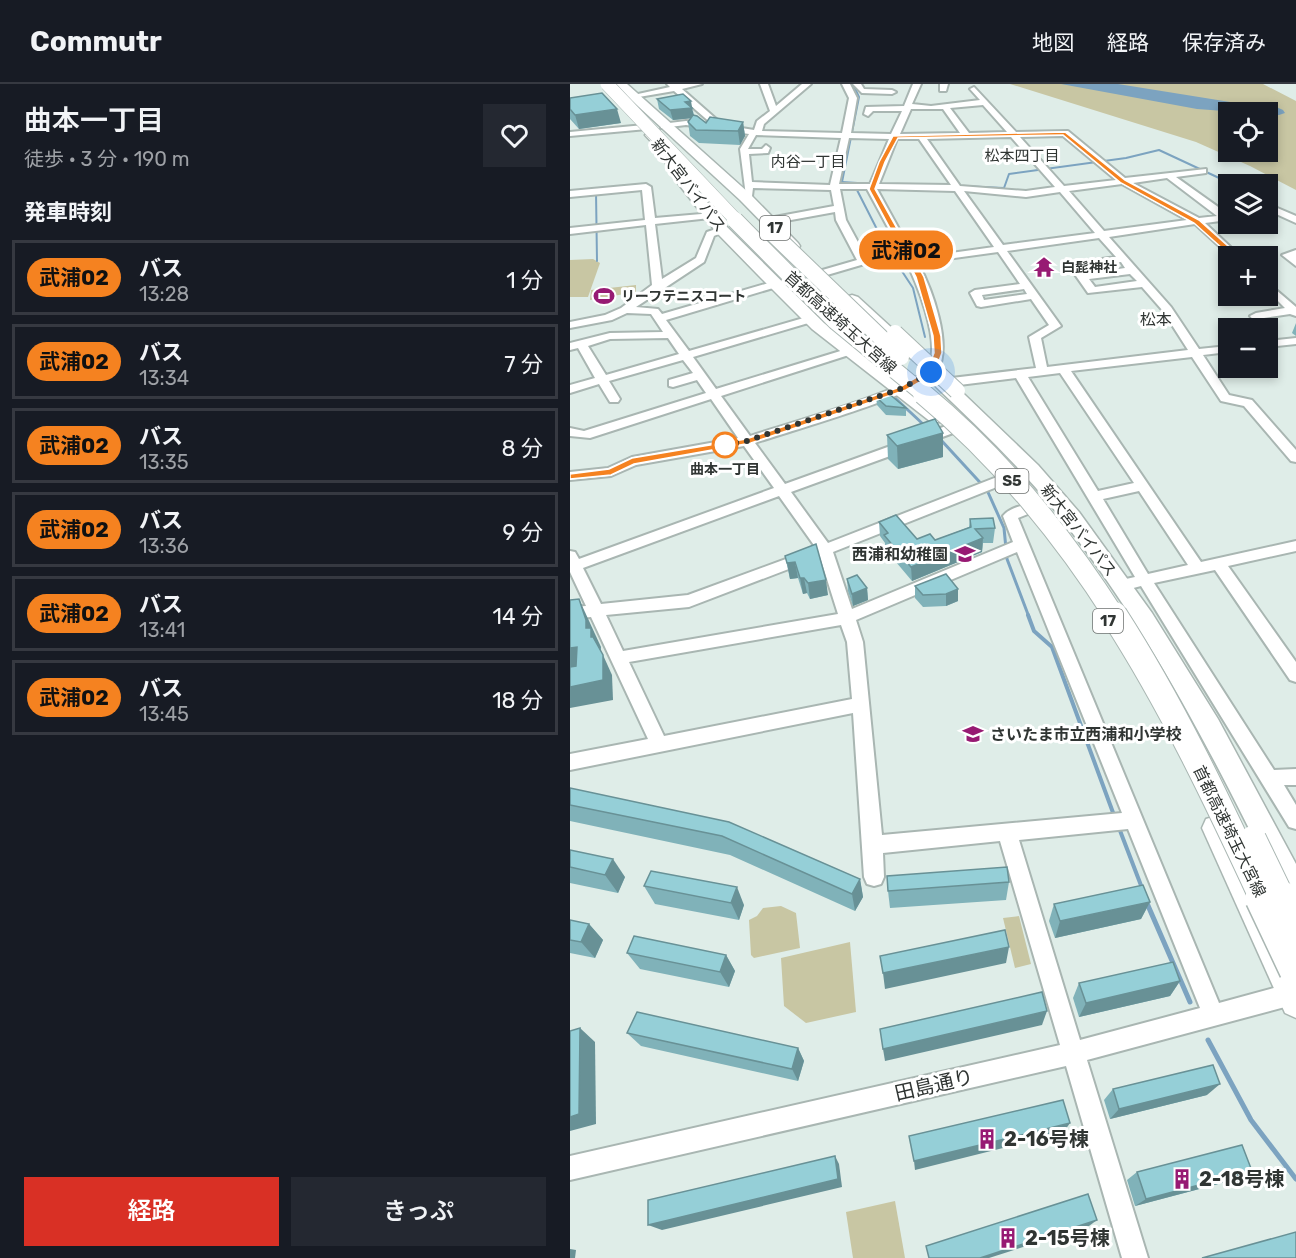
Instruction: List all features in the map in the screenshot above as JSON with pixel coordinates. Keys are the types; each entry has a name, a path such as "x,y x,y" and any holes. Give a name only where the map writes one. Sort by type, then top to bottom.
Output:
{"highway":[{"name":"新大宮バイパス","path":"601,84 664,148 678,174 722,230 776,284 815,322 903,388 940,433 990,484 1028,509 1102,611 1170,728 1295,990"},
{"name":"首都高速埼玉大宮線","path":"615,84 769,225 989,442 1074,538 1103,577 1167,675 1202,738 1296,927"},
{"name":"新大宮バイパス","path":"620,84 664,126 746,190 769,225 908,351 942,375 1003,439 1072,519 1122,585 1203,716 1296,893"},
{"name":"首都高速埼玉大宮線","path":"610,95 663,138 688,169 759,246 821,308 941,410 979,446 1063,541 1154,678 1226,820 1295,990"},
{"name":"17","path":"688,169 703,193 751,249 818,316 815,322"},
{"name":"S5","path":"769,225 800,245 942,375"}],"street":[{"path":"633,96 673,86 698,84"},
{"path":"764,84 774,111"},
{"path":"807,84 760,123 744,152 746,190 872,185 956,187 1026,194 1203,171"},
{"path":"841,187 834,181 850,135 853,98 846,84"},
{"path":"858,84 862,91 891,89"},
{"path":"673,86 722,128"},
{"path":"973,92 986,102 1015,134 1167,309 1225,398 1248,403 1296,458"},
{"path":"933,97 956,95"},
{"path":"911,97 945,107 986,102"},
{"path":"868,114 869,109 911,97 922,98"},
{"path":"872,185 896,136 911,97"},
{"path":"945,107 966,135"},
{"path":"664,126 686,123 756,132 896,136 1065,134 1123,181 1197,221 1224,246"},
{"path":"570,125 574,134 644,127"},
{"path":"921,135 1055,326 1035,337 1042,372"},
{"path":"744,152 765,151 766,148"},
{"path":"1169,176 1218,211"},
{"path":"872,185 920,277 937,336 942,375"},
{"path":"570,194 646,186 658,287"},
{"path":"841,187 839,208 841,220 862,262"},
{"path":"769,225 839,208"},
{"path":"1278,211 1296,220"},
{"path":"570,231 710,215"},
{"path":"912,261 1218,218"},
{"path":"570,326 608,318 626,310 700,260 711,234 722,230"},
{"path":"823,273 905,249"},
{"path":"1296,253 1287,255 1296,263"},
{"path":"1123,259 1074,266 1092,291 1144,283"},
{"path":"1083,278 1133,270"},
{"path":"660,318 776,284"},
{"path":"1025,286 975,293 981,304 1032,296"},
{"path":"1278,290 1296,291"},
{"path":"1278,296 1295,312"},
{"path":"626,310 654,311 660,318 825,550 855,642 874,877"},
{"path":"1258,318 1256,316 1295,312"},
{"path":"570,389 815,322"},
{"path":"614,399 575,345 610,336 672,335"},
{"path":"1278,343 1296,341"},
{"path":"570,476 611,472 632,461 747,441 942,375 1020,374 1218,350"},
{"path":"570,432 585,435 851,351"},
{"path":"1064,369 1197,567"},
{"path":"1020,374 1144,579 1296,821"},
{"path":"673,383 700,375"},
{"path":"659,744 572,560 782,490 940,433"},
{"path":"570,613 689,601 990,484"},
{"path":"1094,496 1143,486"},
{"path":"1028,509 1010,516 1136,820 1214,1016"},
{"path":"617,658 846,618 1022,544"},
{"path":"1122,585 1296,546"},
{"path":"1218,563 1296,675"},
{"path":"570,762 861,704"},
{"path":"1269,778 1296,777"},
{"path":"873,844 1136,820"},
{"path":"1007,832 1135,1258"},
{"name":"田島通り","path":"570,1168 1072,1053 1214,1016 1295,990"}],"shaded area":[{"path":"1010,84 1263,84 1296,101 1296,190 1278,181 1278,174 1265,174 1241,162 1278,162 1278,102 1218,102 1218,152 1196,142"},
{"path":"593,259 600,263 588,297 570,297 570,260"},
{"name":"リーフテニスコート","path":"636,285 636,292 590,300 591,290"},
{"path":"781,906 796,913 800,948 754,958 751,955 749,920 757,916 763,908"},
{"path":"1019,916 1031,964 1015,968 1003,918"},
{"path":"850,942 856,1012 806,1023 784,1006 781,958"},
{"path":"895,1201 905,1258 853,1258 846,1212"}],"water":[{"path":"1061,84 1118,84 1230,102 1218,102 1218,111 1197,109"},
{"path":"1278,108 1285,113 1278,115"}],"building":[{"path":"602,93 617,109 575,115 570,109 570,98"},
{"path":"683,94 691,101 685,102 692,108 670,110 657,99"},
{"path":"693,115 706,123 710,117 743,122 738,131 696,130 688,122"},
{"path":"888,393 906,408 886,406 876,397"},
{"path":"935,419 943,433 897,446 887,435"},
{"path":"896,515 917,539 930,534 935,540 971,527 970,519 993,518 995,528 975,529 983,538 911,567 884,535 888,533 879,522"},
{"path":"816,544 826,580 808,583 804,578 800,578 795,562 787,563 785,556"},
{"path":"946,574 958,589 946,594 923,595 915,586"},
{"path":"857,575 867,588 852,594 847,579"},
{"path":"579,599 586,620 586,628 591,628 591,637 603,655 603,680 570,687 570,667 576,666 577,647 570,648 570,600"},
{"path":"570,788 729,822 860,879 852,894 722,836 570,805"},
{"path":"570,850 613,859 605,875 570,867"},
{"path":"1007,867 1009,882 888,891 887,876"},
{"path":"651,871 737,887 731,903 644,886"},
{"path":"1143,885 1150,902 1060,921 1054,904"},
{"path":"570,920 589,924 581,942 570,940"},
{"path":"1005,930 1009,947 883,973 880,956"},
{"path":"634,936 726,955 720,972 627,953"},
{"path":"1173,962 1180,981 1086,1003 1079,983"},
{"path":"1042,992 1047,1011 883,1049 880,1029"},
{"path":"637,1012 798,1048 792,1069 627,1033"},
{"path":"580,1028 579,1114 570,1117 570,1031"},
{"path":"1213,1065 1220,1084 1119,1109 1113,1089"},
{"path":"1063,1100 1070,1123 914,1161 909,1136"},
{"name":"2-18号棟","path":"1242,1145 1252,1171 1146,1199 1137,1172"},
{"path":"835,1156 838,1179 648,1225 648,1200"},
{"name":"2-15号棟","path":"1088,1194 1097,1220 980,1258 929,1258 926,1246"},
{"path":"1296,1232 1296,1258 1202,1258"}],"waterway":[{"path":"853,84 859,97 842,182 873,184"},
{"path":"961,186 1004,188 1009,174 1126,158 1159,150 1218,177"},
{"path":"857,190 886,247 913,288 925,337"},
{"path":"596,192 597,261"},
{"path":"594,337 610,333 660,332 663,331 661,328"},
{"path":"895,398 924,425"},
{"path":"941,440 987,490 1004,528 1007,559 1029,617"},
{"path":"1028,615 1034,631 1052,647 1115,818"},
{"path":"1119,828 1142,888"},
{"path":"1146,901 1190,1002"},
{"path":"1208,1040 1251,1120 1296,1179"}],"bus line":[{"name":"武浦02","path":"570,476 591,476 611,472 632,461 747,441 903,388 931,372 938,353 937,336 920,277 872,189 882,162 896,136 1065,134 1123,181 1197,221 1224,246"}],"place":[{"name":"白髭神社","path":"1044,267"},
{"name":"リーフテニスコート","path":"604,296"},
{"name":"曲本一丁目","path":"725,445"},
{"name":"西浦和幼稚園","path":"965,554"},
{"name":"さいたま市立西浦和小学校","path":"973,734"},
{"name":"2-16号棟","path":"987,1139"},
{"name":"2-18号棟","path":"1182,1179"},
{"name":"2-15号棟","path":"1008,1238"}],"district":[{"name":"松本四丁目","path":"1022,156"},
{"name":"内谷一丁目","path":"808,162"},
{"name":"松本","path":"1156,319"}],"route":[{"path":"725,445 720,446 747,441 903,388 931,372"}]}
